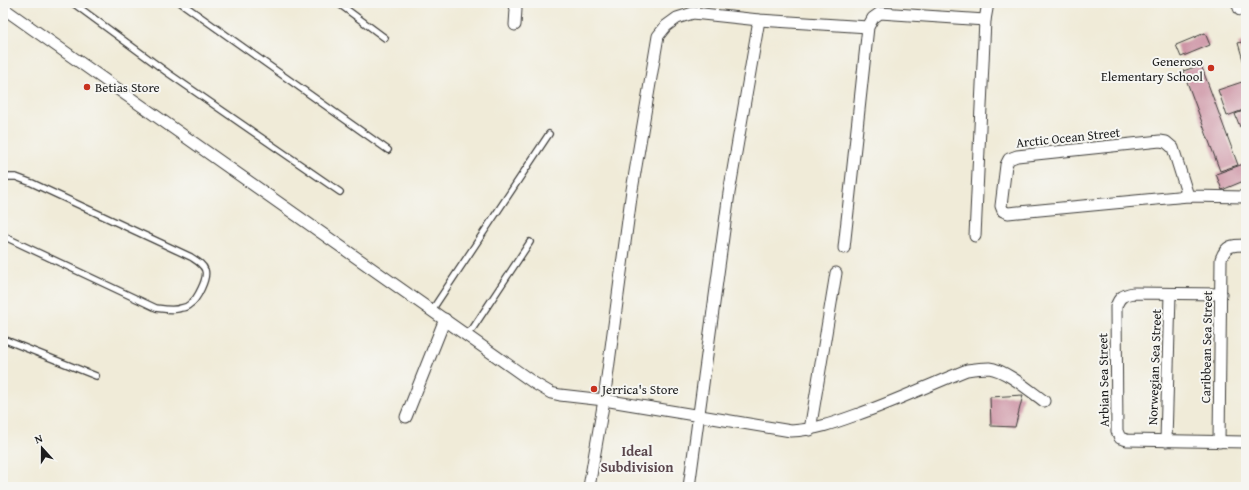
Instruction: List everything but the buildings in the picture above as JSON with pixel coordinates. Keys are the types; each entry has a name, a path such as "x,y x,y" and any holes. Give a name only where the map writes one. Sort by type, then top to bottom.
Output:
{"street":[{"path":"514,3 516,9 515,25"},
{"path":"975,236 985,20 988,3"},
{"path":"3,8 467,334 534,383 551,393 604,400 791,431 810,430 824,427 880,407 967,370 978,368 990,368 1000,372 1044,401"},
{"path":"589,487 604,400 632,190 658,36 666,26 677,18 693,13 759,20 868,28"},
{"path":"844,248 868,28 873,18 880,13 985,20"},
{"path":"689,487 700,416 729,193 759,20"},
{"name":"Arctic Ocean Street","path":"1188,196 1173,148 1166,142 1160,141 1017,156 1009,159 1006,165 1001,206 1003,211 1008,213 1188,196 1246,197"},
{"name":"Caribbean Sea Street","path":"1219,442 1221,259 1228,248 1233,245 1246,245"},
{"path":"810,430 836,273"},
{"name":"Arbian Sea Street","path":"1221,294 1126,294 1120,297 1116,307 1117,431 1118,435 1123,440 1246,442"},
{"name":"Norwegian Sea Street","path":"1166,441 1170,294"},
{"path":"406,417 445,319"}],"lane":[{"path":"73,3 168,73 340,192"},
{"path":"181,3 388,150"},
{"path":"338,3 385,38"},
{"path":"432,310 549,134"},
{"path":"3,177 16,177 32,183 191,258 200,263 205,270 205,277 199,293 191,304 181,309 156,308 3,236"},
{"path":"467,334 473,328 530,242"},
{"path":"3,339 96,376"}],"place":[{"name":"Generoso Elementary School","path":"1211,68"},
{"name":"Betias Store","path":"87,87"},
{"name":"Jerrica's Store","path":"594,389"}],"district":[{"name":"Ideal Subdivision","path":"637,460"}]}
